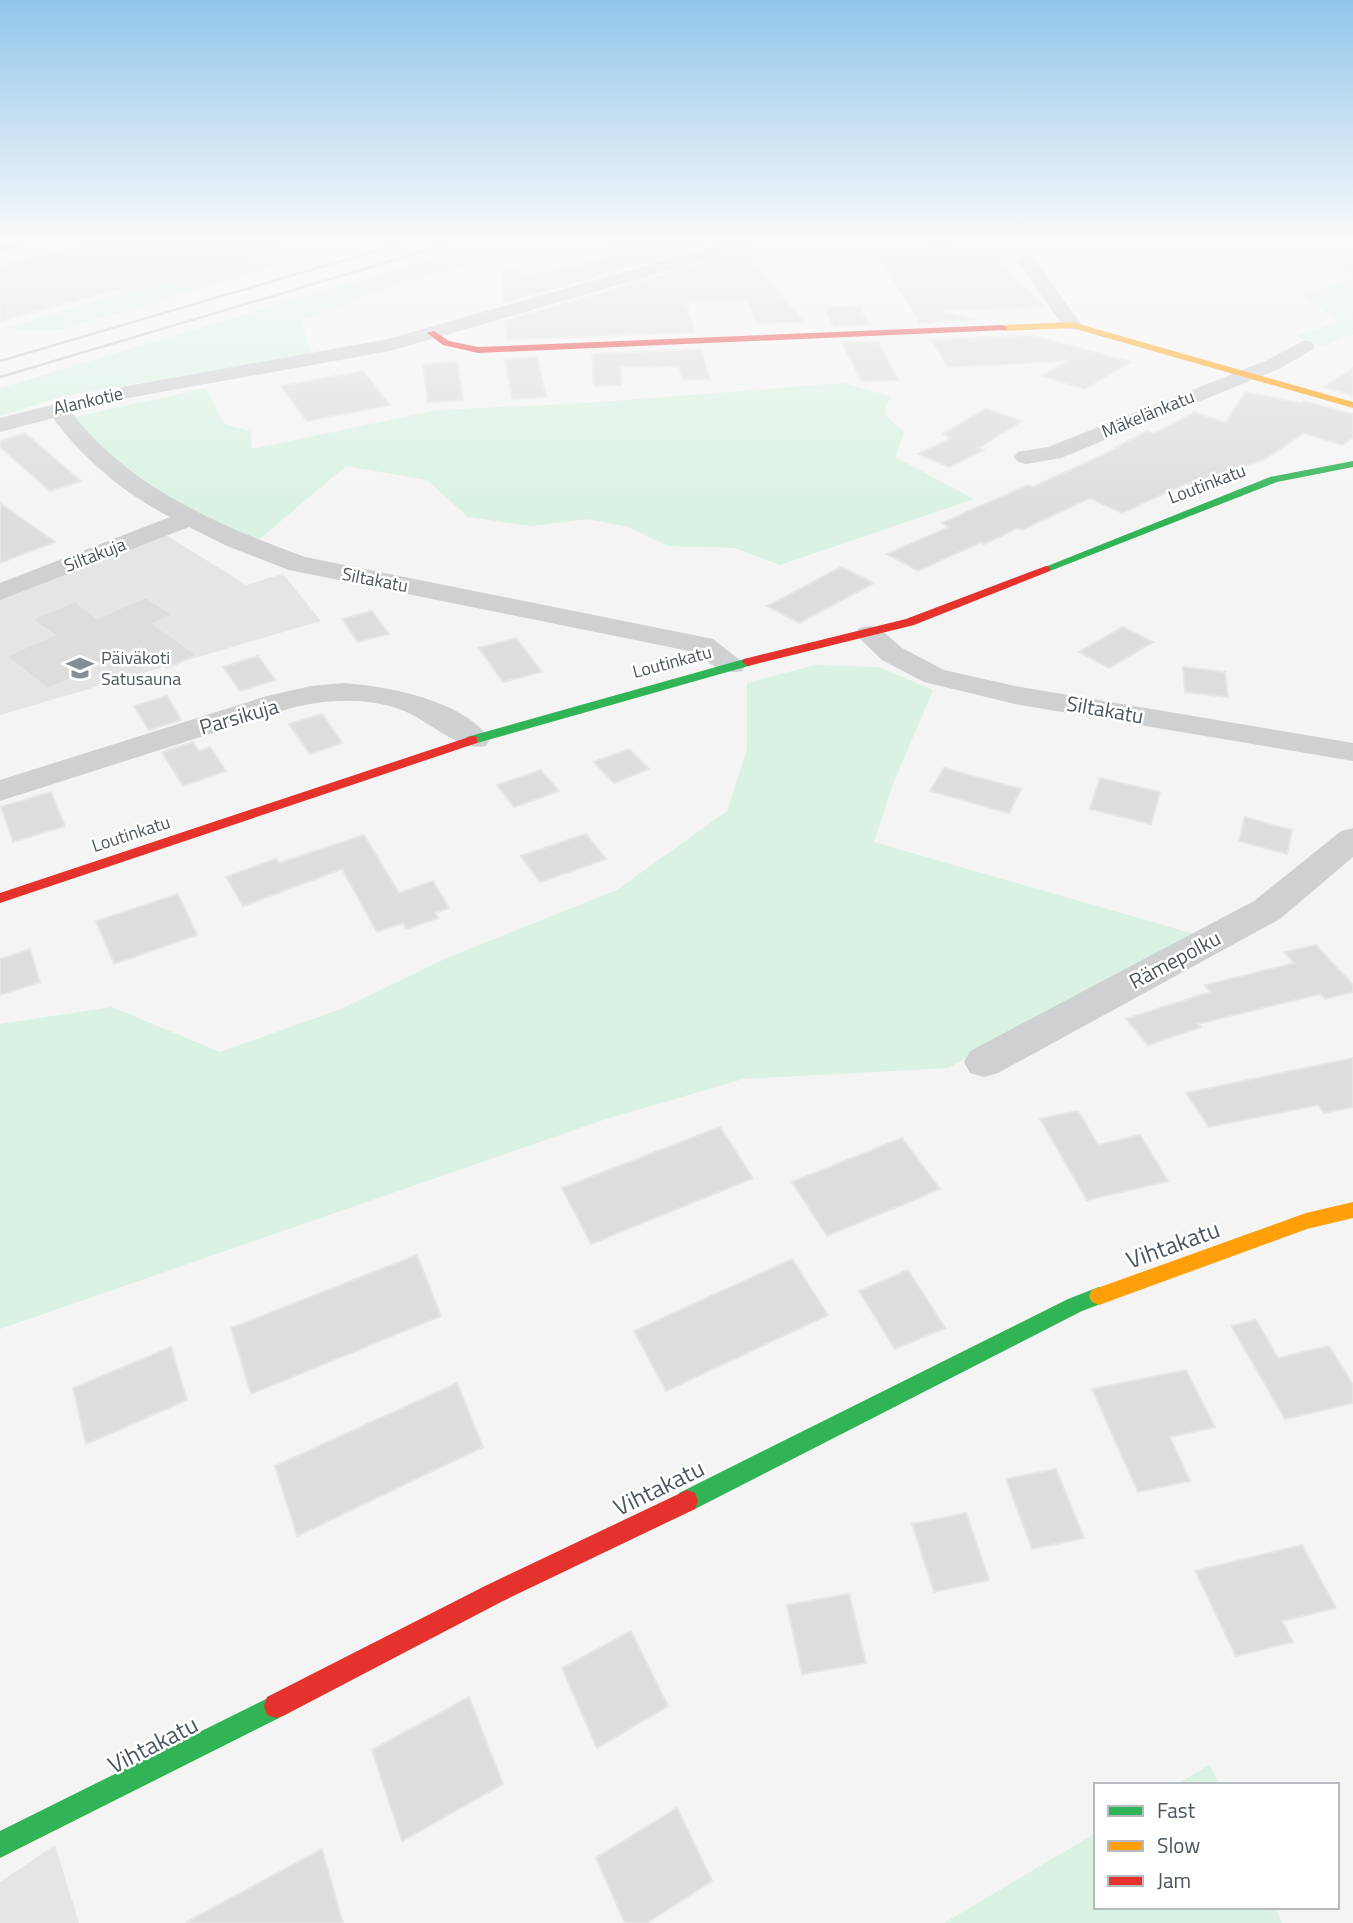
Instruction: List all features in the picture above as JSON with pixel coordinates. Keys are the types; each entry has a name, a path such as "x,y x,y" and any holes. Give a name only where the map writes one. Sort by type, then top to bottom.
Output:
{"street":[{"name":"Alankotie","path":"0,425 57,408 127,392 377,347 435,332"},
{"path":"431,333 446,344 478,350 912,332"},
{"path":"1097,332 1353,405"},
{"name":"Mäkelänkatu","path":"1026,457 1053,453 1306,346"},
{"name":"Siltakatu","path":"57,408 84,444 159,500 236,541 313,568 703,645 732,665"},
{"name":"Loutinkatu","path":"0,898 475,739 732,665 869,634 932,614 970,596 1274,480 1353,464"},
{"name":"Siltakuja","path":"0,592 190,518"},
{"name":"Siltakatu","path":"869,634 892,654 934,676 1015,695 1353,752"},
{"name":"Parsikuja","path":"0,791 244,714 313,696 341,692 394,698 440,713 475,739"},
{"name":"Rämepolku","path":"984,1062 1267,910 1353,839"},
{"name":"Vihtakatu","path":"0,1845 77,1809 495,1593 689,1500 1075,1305 1306,1221 1353,1210"}],"shaded area":[{"name":"Päiväkoti Satusauna","path":"163,533 246,585 283,574 321,621 0,715 0,598"},
{"path":"55,1845 79,1923 0,1923 0,1882"}],"green space":[{"path":"188,332 305,332 311,354 68,395 0,416 0,388"},
{"path":"1309,332 1353,332 1323,346 1296,336"},
{"path":"844,383 890,396 884,414 904,432 895,457 974,499 780,565 735,548 668,546 628,527 588,519 532,526 468,517 427,480 346,466 256,542 197,514 150,483 111,455 75,417 206,388 224,424 250,431 252,449 438,410 586,403"},
{"path":"815,665 879,667 933,690 893,784 874,842 1194,934 948,1068 743,1079 603,1120 0,1329 0,1024 112,1007 220,1052 341,1009 449,957 617,890 727,811 747,749 747,683"},
{"path":"1210,1764 1218,1783 1179,1783"},
{"path":"1094,1834 1094,1909 1276,1909 1282,1923 944,1923"}],"building":[{"path":"507,332 695,332 507,340"},
{"path":"1031,335 1130,362 1085,389 1042,376 1067,361 948,367 931,340"},
{"path":"878,342 898,380 862,381 842,343"},
{"path":"700,349 710,379 683,380 679,366 620,367 621,385 594,386 592,354"},
{"path":"537,356 546,397 512,399 505,360"},
{"path":"457,362 463,400 428,403 423,364"},
{"path":"1353,368 1353,395 1324,387"},
{"path":"363,371 390,405 307,421 281,386"},
{"path":"1245,392 1301,403 1304,401 1353,414 1353,438 1342,445 1304,433 1265,459 1191,485 1187,483 1122,513 1090,498 1022,530 1018,528 984,544 981,542 918,571 887,554 949,527 942,523 1028,485 1033,487 1118,448 1116,447 1147,431 1154,434 1194,412 1226,423"},
{"path":"986,409 1022,421 978,448 984,450 949,467 918,454 952,438 943,434"},
{"path":"25,433 81,481 50,491 0,447 0,441"},
{"path":"0,503 55,542 0,563"},
{"path":"841,567 874,583 799,623 767,606"},
{"path":"146,597 173,615 153,624 197,655 167,668 140,648 48,689 6,656 54,635 32,619 75,601 97,618"},
{"path":"372,611 389,634 358,642 342,619"},
{"path":"1123,627 1153,642 1109,668 1079,652"},
{"path":"516,638 542,672 503,682 479,648"},
{"path":"258,656 275,680 240,691 223,667"},
{"path":"1183,667 1225,672 1228,697 1185,692"},
{"path":"167,696 181,720 149,730 134,706"},
{"path":"322,714 342,743 310,754 289,724"},
{"path":"193,742 199,751 210,747 226,771 183,786 162,752"},
{"path":"629,749 649,769 614,783 594,762"},
{"path":"944,768 1021,789 1009,813 930,791"},
{"path":"541,770 559,791 514,807 497,785"},
{"path":"1100,778 1160,792 1151,824 1090,809"},
{"path":"51,792 65,826 13,842 1,807"},
{"path":"1245,817 1292,830 1287,854 1239,841"},
{"path":"586,834 606,859 540,882 521,856"},
{"path":"364,835 399,893 433,881 449,908 435,913 438,918 406,929 403,923 377,932 342,869 243,906 226,877 276,859 279,863"},
{"path":"178,894 197,935 114,964 96,921"},
{"path":"1316,945 1353,985 1353,992 1325,999 1320,994 1198,1024 1201,1027 1148,1045 1126,1019 1210,992 1205,985 1294,963 1284,952"},
{"path":"30,949 40,982 0,995 0,959"},
{"path":"1353,1058 1353,1107 1324,1113 1318,1105 1209,1127 1186,1093"},
{"path":"1078,1111 1098,1145 1140,1135 1168,1181 1087,1200 1040,1119"},
{"path":"720,1127 753,1178 591,1244 562,1188"},
{"path":"902,1138 940,1189 827,1236 792,1182"},
{"path":"417,1255 441,1316 251,1394 231,1328"},
{"path":"792,1259 828,1315 666,1391 634,1331"},
{"path":"908,1270 945,1328 895,1349 859,1291"},
{"path":"1256,1320 1278,1358 1329,1346 1353,1385 1353,1403 1285,1419 1231,1326"},
{"path":"171,1347 187,1400 86,1444 73,1388"},
{"path":"1186,1370 1215,1427 1170,1437 1190,1481 1138,1492 1092,1389"},
{"path":"457,1383 483,1447 297,1536 275,1466"},
{"path":"1056,1469 1084,1538 1032,1549 1006,1479"},
{"path":"966,1513 989,1580 934,1592 912,1524"},
{"path":"1302,1545 1336,1608 1282,1621 1293,1642 1236,1656 1195,1571"},
{"path":"849,1594 866,1663 802,1674 787,1605"},
{"path":"631,1631 668,1706 597,1748 562,1668"},
{"path":"469,1697 503,1784 402,1841 372,1750"},
{"path":"677,1808 712,1881 647,1923 625,1923 596,1858"},
{"path":"322,1849 343,1923 185,1923"}],"railway":[{"path":"0,361 100,332"},
{"path":"0,377 153,332"}],"traffic: fast":[{"path":"1046,569 1274,479 1353,464"},
{"path":"472,740 748,662"},
{"path":"687,1501 1075,1305 1099,1296"},
{"path":"0,1845 276,1706"}],"traffic: slow":[{"path":"1096,332 1353,405"},
{"path":"1099,1296 1306,1221 1353,1210"}],"traffic: jam":[{"path":"431,333 446,343 478,350 914,332"},
{"path":"748,662 910,622 1046,569"},
{"path":"0,898 472,740"},
{"path":"276,1706 495,1593 687,1501"}],"place":[{"name":"Päiväkoti Satusauna","path":"80,668"}]}
